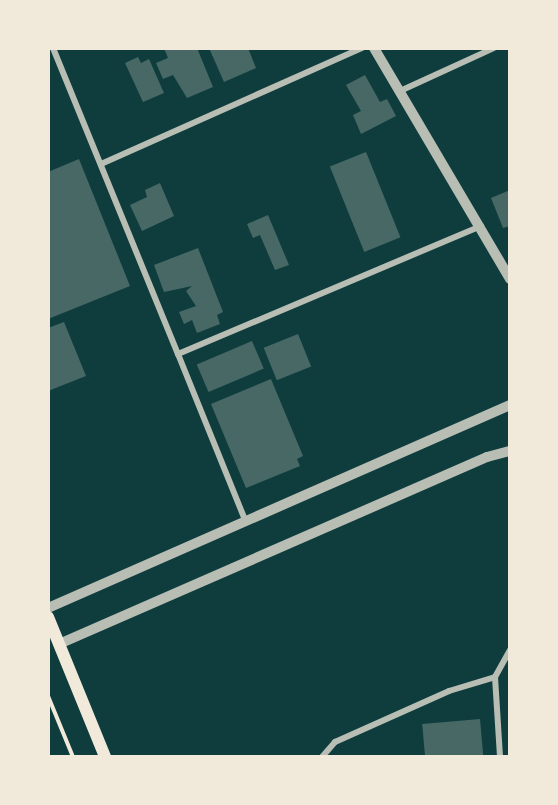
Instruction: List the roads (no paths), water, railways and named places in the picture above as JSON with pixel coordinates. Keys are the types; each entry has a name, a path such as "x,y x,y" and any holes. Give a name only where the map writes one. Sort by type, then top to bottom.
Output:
{"main road":[{"path":"48,617 105,757"}],"street":[{"path":"53,48 246,522"},
{"path":"101,164 362,48"},
{"path":"374,48 482,226 510,279"},
{"path":"400,91 494,48"},
{"path":"178,354 482,226"},
{"path":"48,608 510,405"},
{"path":"59,644 510,451"},
{"path":"500,757 495,677 510,650"},
{"path":"322,757 334,742 449,691 495,677"}]}
